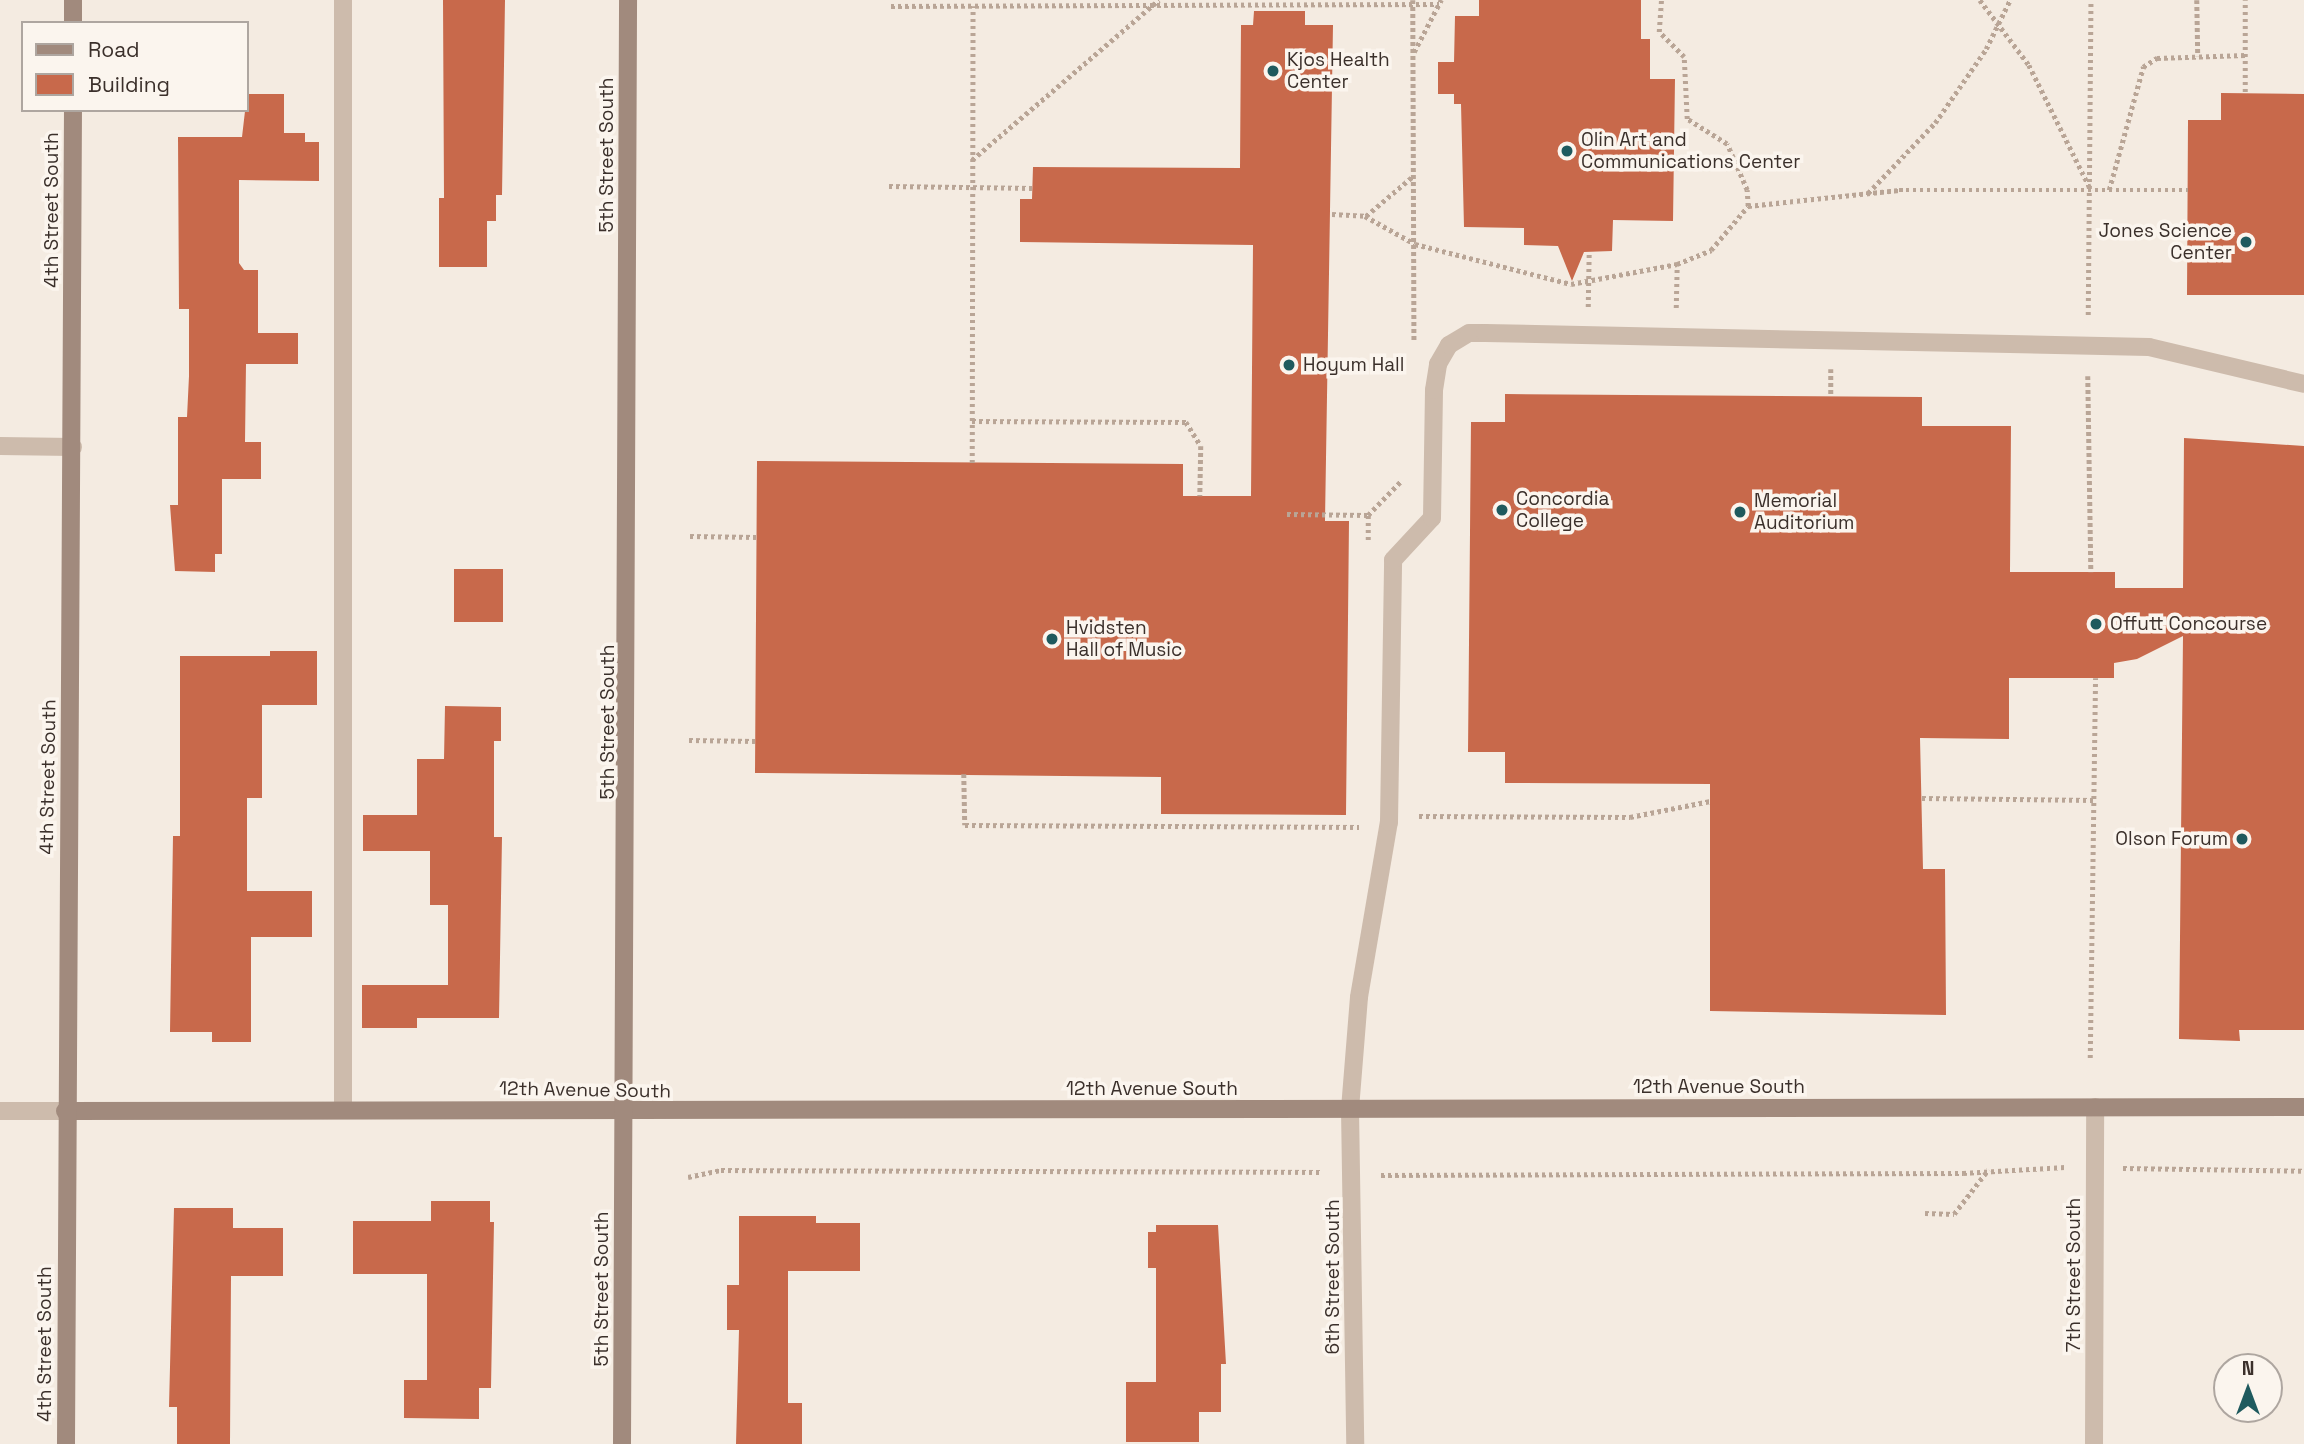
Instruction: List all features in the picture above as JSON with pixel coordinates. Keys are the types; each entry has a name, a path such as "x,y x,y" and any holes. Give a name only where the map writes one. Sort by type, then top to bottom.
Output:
{"street":[{"path":"73,0 73,21"},
{"path":"343,0 343,1109"},
{"name":"5th Street South","path":"622,1444 628,0"},
{"name":"4th Street South","path":"66,1444 65,1111 73,447 73,112"},
{"name":"6th Street South","path":"1355,1444 1350,1109 1359,997 1390,822 1393,560 1433,518 1438,364 1449,345 1469,333 2165,350 2304,384"},
{"path":"0,446 73,447"},
{"name":"7th Street South","path":"2094,1444 2095,1107"},
{"name":"12th Avenue South","path":"0,1111 2304,1107"}],"path":[{"path":"972,160 1159,0"},
{"path":"1407,0 1413,3"},
{"path":"1661,0 1659,33 1684,57 1687,119 1713,131 1737,157 1748,206"},
{"path":"1980,0 2035,76 2091,190"},
{"path":"1867,193 1935,123 1999,25 2010,0"},
{"path":"2091,0 2088,347 2091,572"},
{"path":"2197,0 2198,57"},
{"path":"2245,0 2245,92"},
{"path":"891,6 1440,2"},
{"path":"1413,53 1440,2"},
{"path":"1413,3 1414,350"},
{"path":"972,463 973,6"},
{"path":"2109,190 2143,67 2157,58 2245,55"},
{"path":"1365,216 1413,176"},
{"path":"889,186 1032,188"},
{"path":"1332,214 1365,216 1415,244 1551,281 1589,283 1642,266 1677,264 1711,250 1748,206 1867,193 2188,190"},
{"path":"1588,336 1589,252"},
{"path":"1676,339 1677,264"},
{"path":"972,421 1185,422 1200,446 1200,496"},
{"path":"1368,543 1368,515 1407,475"},
{"path":"1287,514 1368,515"},
{"path":"690,536 756,537"},
{"path":"2090,1058 2095,678"},
{"path":"689,740 755,741"},
{"path":"964,775 965,825 1364,827 1364,814"},
{"path":"1922,798 2093,800"},
{"path":"1390,822 1426,815 1630,817 1710,801"},
{"path":"1412,1176 2095,1167 2304,1171"},
{"path":"1925,1213 1954,1214 1988,1170"},
{"path":"688,1177 721,1171 1284,1171"}],"building":[{"path":"443,0 505,0 502,195 496,195 496,221 487,221 487,267 439,267 439,198 444,198"},
{"name":"Olin Art and Communications Center","path":"1479,0 1641,0 1641,39 1650,39 1650,79 1675,79 1673,221 1613,220 1612,251 1584,252 1572,281 1558,246 1524,245 1524,228 1464,227 1461,104 1454,104 1454,94 1438,94 1438,62 1454,62 1455,16 1479,16"},
{"name":"Hvidsten Hall of Music","path":"1254,11 1305,11 1305,25 1333,25 1325,521 1349,521 1346,815 1161,814 1161,777 755,773 757,461 1183,464 1183,496 1251,496 1253,245 1020,242 1020,199 1032,199 1033,167 1240,168 1241,25 1253,25"},
{"name":"Jones Science Center","path":"2221,93 2304,94 2304,295 2187,295 2188,120 2221,120"},
{"path":"248,94 284,94 284,133 305,133 305,142 319,142 319,181 239,180 239,263 244,270 258,270 258,333 298,333 298,364 246,364 245,442 261,442 261,479 222,479 222,554 215,554 215,572 175,571 170,505 178,505 178,417 187,417 189,376 189,309 179,309 178,137 242,137 245,112 248,112"},
{"path":"1505,394 1922,397 1922,426 2011,426 2010,572 2115,572 2115,588 2183,588 2184,438 2304,446 2304,1030 2239,1030 2240,1041 2179,1039 2183,636 2137,659 2114,663 2114,678 2009,678 2009,739 1920,738 1923,869 1945,869 1946,1015 1710,1011 1710,784 1505,783 1505,752 1468,752 1471,422 1505,422"},
{"path":"454,569 503,569 503,622 454,622"},
{"path":"270,651 317,651 317,705 262,705 262,798 247,798 247,891 312,891 312,937 251,937 251,1042 212,1042 212,1032 170,1032 173,836 180,836 180,656 270,656"},
{"path":"445,706 501,707 501,741 494,741 494,837 502,837 499,1018 417,1018 417,1028 362,1028 362,985 448,985 448,905 430,905 430,851 363,851 363,815 417,815 417,759 444,759"},
{"path":"431,1201 490,1201 490,1222 494,1222 491,1388 479,1388 479,1419 404,1418 404,1380 427,1380 427,1274 353,1274 353,1221 431,1221"},
{"path":"174,1208 233,1208 233,1228 283,1228 283,1276 231,1276 230,1444 177,1444 177,1407 169,1407"},
{"path":"739,1216 816,1216 816,1223 860,1223 860,1271 788,1271 788,1403 802,1403 802,1444 736,1444 739,1330 727,1330 727,1285 739,1285"},
{"path":"1156,1225 1218,1225 1226,1364 1221,1364 1221,1412 1199,1412 1199,1442 1126,1442 1126,1382 1156,1382 1156,1268 1148,1268 1148,1232 1156,1232"}],"place":[{"name":"Kjos Health Center","path":"1273,71"},
{"name":"Olin Art and Communications Center","path":"1567,151"},
{"name":"Jones Science Center","path":"2246,242"},
{"name":"Hoyum Hall","path":"1289,365"},
{"name":"Concordia College","path":"1502,510"},
{"name":"Memorial Auditorium","path":"1740,512"},
{"name":"Offutt Concourse","path":"2096,624"},
{"name":"Hvidsten Hall of Music","path":"1052,639"},
{"name":"Olson Forum","path":"2242,839"}]}
